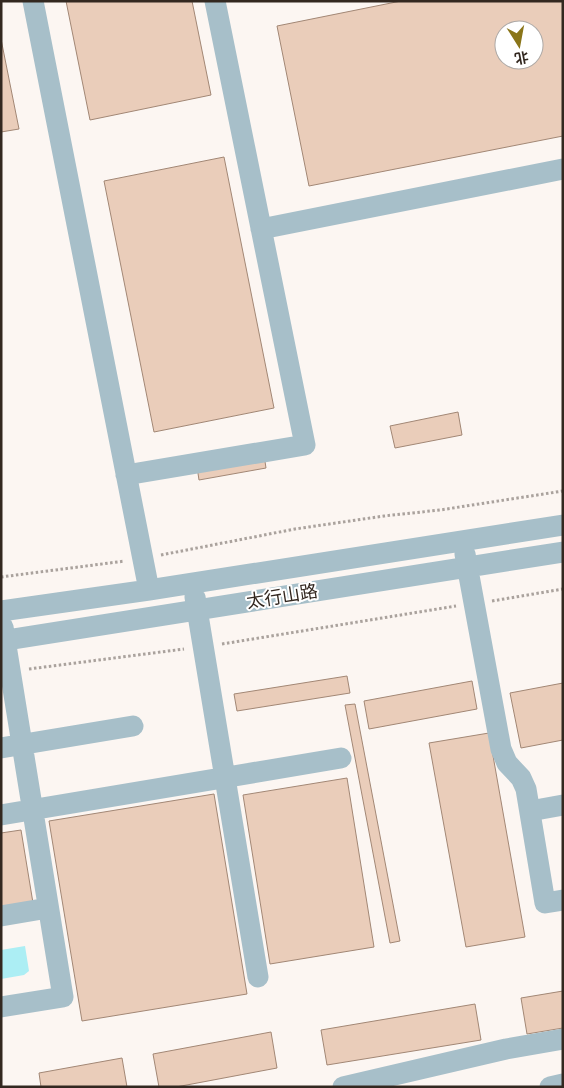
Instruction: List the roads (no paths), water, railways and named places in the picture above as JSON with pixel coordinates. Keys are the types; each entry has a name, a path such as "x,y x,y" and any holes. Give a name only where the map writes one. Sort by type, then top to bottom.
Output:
{"street":[{"path":"33,1 148,590"},
{"path":"126,475 305,445 261,229 222,2"},
{"path":"261,229 563,169"},
{"name":"太行山路","path":"1,612 563,526"},
{"path":"463,541 501,749 507,763 521,778 526,789 545,903 563,900"},
{"name":"太行山路","path":"3,640 563,552"},
{"path":"192,583 258,977"},
{"path":"1,612 3,640 11,672 63,997 1,1007"},
{"path":"1,748 133,726"},
{"path":"1,815 341,758"},
{"path":"530,811 563,805"},
{"path":"1,916 48,908"},
{"path":"343,1087 506,1049 563,1039"},
{"path":"550,1087 563,1084"}],"water":[{"path":"25,946 29,971 24,975 1,979 1,950"}]}
